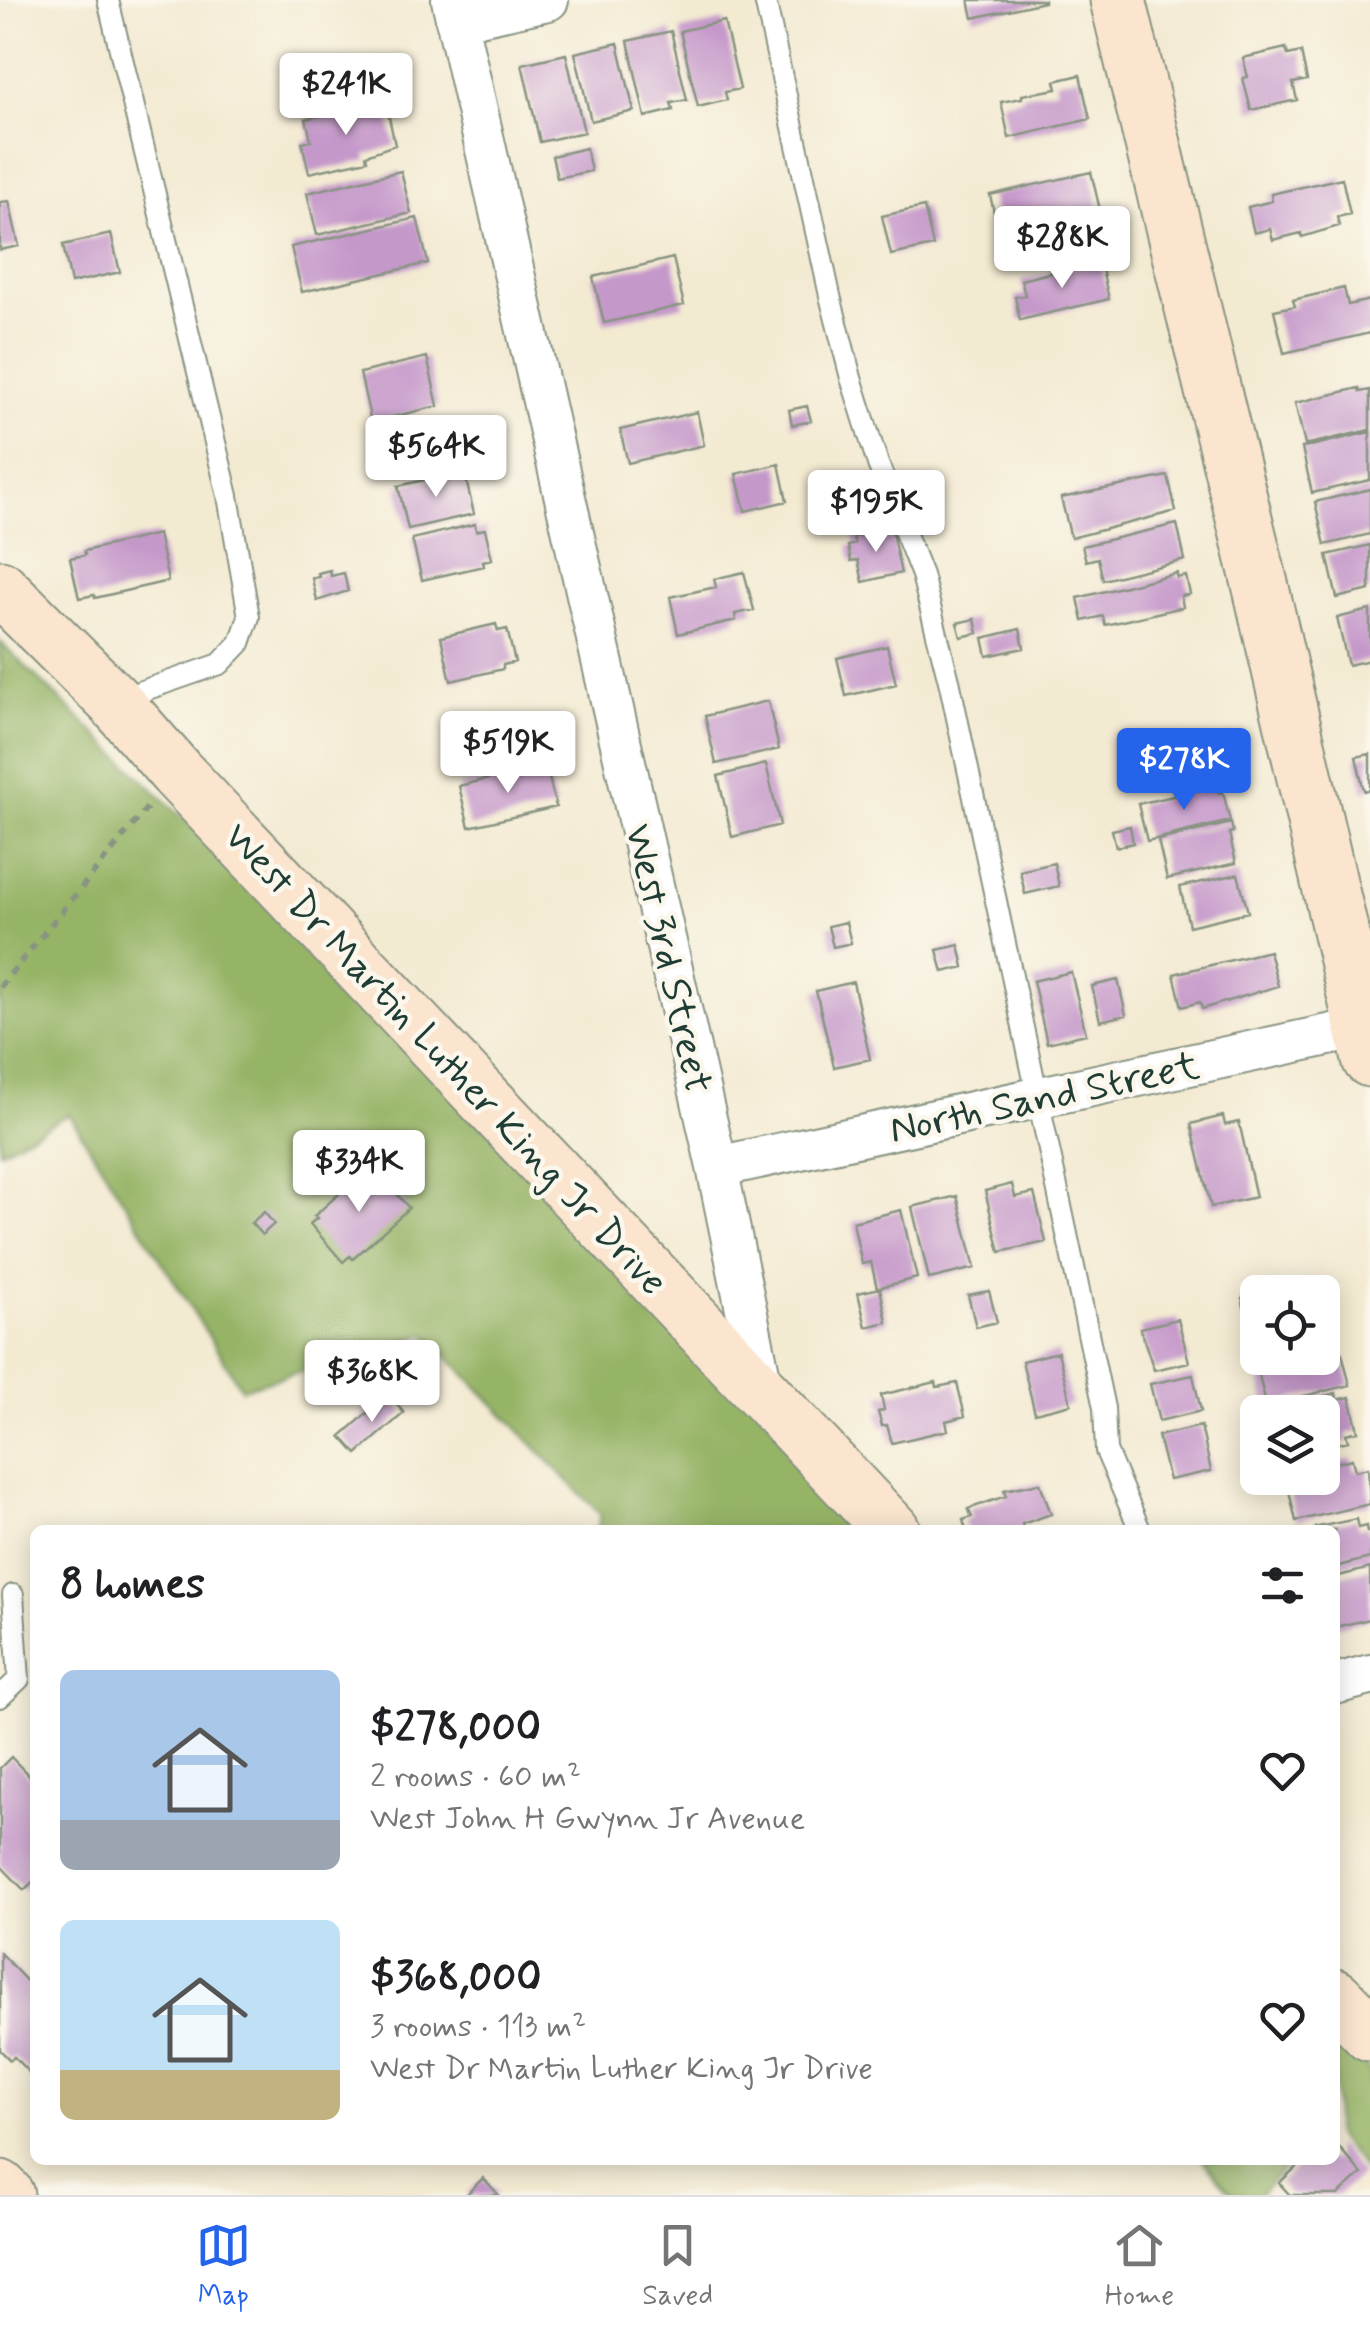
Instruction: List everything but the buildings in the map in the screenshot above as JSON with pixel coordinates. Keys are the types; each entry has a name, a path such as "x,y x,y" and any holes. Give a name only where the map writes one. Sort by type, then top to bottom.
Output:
{"street":[{"path":"454,10 548,0"},
{"path":"1118,0 1368,1037"},
{"name":"West 3rd Street","path":"454,10 717,1167 764,1392"},
{"name":"West Dr Martin Luther King Jr Drive","path":"0,588 114,701 176,772 887,1525"},
{"name":"North Sand Street","path":"717,1167 1038,1098 1368,1037"},
{"path":"1340,1683 1370,1675"},
{"path":"1340,2002 1370,2033"},
{"path":"0,2188 6,2195"}],"lane":[{"path":"108,0 228,496 249,617 240,643 220,664 114,701"},
{"path":"766,0 847,362 872,448 922,575 950,686 1104,1408 1106,1452 1138,1525"},
{"path":"0,1697 19,1679 13,1595"}],"path":[{"path":"0,987 176,772"}],"green space":[{"path":"0,642 552,1173 869,1525 598,1525 601,1515 426,1334 242,1389 69,1114 0,1151"},
{"path":"1340,2041 1370,2071 1370,2176 1340,2141"},
{"path":"1207,2165 1287,2165 1259,2195 1233,2195"}]}
